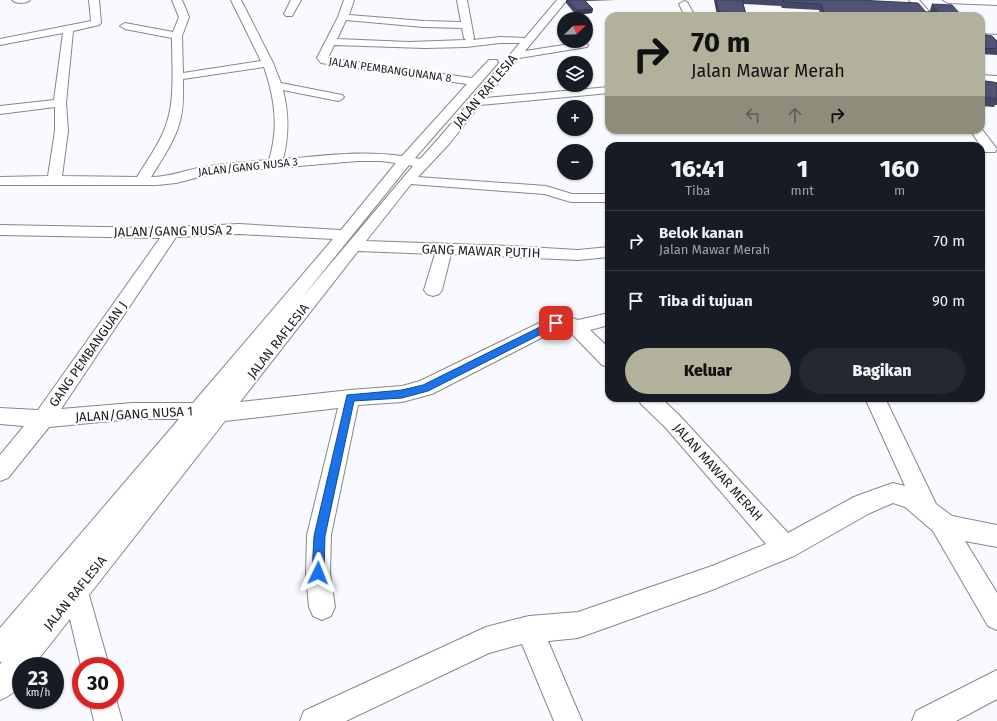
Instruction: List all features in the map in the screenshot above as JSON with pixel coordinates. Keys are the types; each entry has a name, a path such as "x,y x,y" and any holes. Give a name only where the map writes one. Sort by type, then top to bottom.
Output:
{"main road":[{"path":"948,0 992,2"},
{"path":"968,0 992,2"}],"street":[{"path":"17,0 25,0"},
{"path":"0,42 68,30 96,23 94,0"},
{"path":"142,180 165,143 174,121 177,103 177,36 184,17 177,0"},
{"path":"236,0 268,63 277,86 281,126 275,164"},
{"path":"289,14 296,0"},
{"name":"JALAN PEMBANGUNANA 8","path":"349,0 343,17 322,58 327,62 475,82"},
{"path":"462,0 470,44"},
{"name":"JALAN RAFLESIA","path":"367,219 407,180 415,162 476,102 520,43 548,0"},
{"name":"JALAN RAFLESIA","path":"0,686 65,588 415,162 475,82 520,43 562,0"},
{"path":"914,0 924,12"},
{"path":"684,4 688,12"},
{"path":"343,17 424,24 466,25"},
{"path":"125,26 177,36"},
{"path":"54,180 61,131 62,111 60,103 68,30"},
{"path":"985,37 997,38"},
{"path":"330,42 429,45 520,43 557,44"},
{"path":"177,77 268,63"},
{"path":"985,77 997,79"},
{"path":"277,86 338,97"},
{"path":"476,102 485,103 605,90"},
{"path":"0,110 60,103"},
{"path":"985,142 990,149"},
{"name":"JALAN/GANG NUSA 3","path":"0,181 169,180 202,171 358,157 381,157 415,162"},
{"path":"407,180 546,190 571,198 605,198"},
{"name":"JALAN/GANG NUSA 2","path":"0,230 171,233 239,229 349,241"},
{"name":"GANG PEMBANGUAN J","path":"0,471 43,419 171,233"},
{"name":"GANG MAWAR PUTIH","path":"349,241 444,249 578,255 605,252"},
{"path":"433,290 444,249"},
{"path":"576,327 605,320"},
{"path":"209,412 402,394 425,388 556,323 564,321 576,327 605,356"},
{"path":"322,607 318,573 319,536 350,398"},
{"name":"JALAN MAWAR MERAH","path":"652,402 672,421 785,548"},
{"path":"877,402 934,516 997,617"},
{"name":"JALAN/GANG NUSA 1","path":"0,416 43,419 132,411 209,412"},
{"path":"314,721 486,640 529,629 578,625 712,578 785,548 862,505 893,493 912,498 934,516 952,527 997,536"},
{"path":"65,588 92,657"},
{"name":"JALAN RAFLESIA","path":"0,648 65,588"},
{"path":"529,629 568,721"},
{"path":"926,721 997,684"},
{"path":"105,709 108,721"}],"building":[{"path":"567,0 584,0 593,9 577,10"},
{"path":"716,0 742,0 745,12 719,12"},
{"path":"783,0 857,0 918,3 926,12 824,12 821,4 784,2"},
{"path":"932,4 952,5 958,12 926,12 937,11"},
{"path":"985,35 992,36 997,41 997,49 985,48"},
{"path":"985,81 997,83 997,99 985,98"}],"route":[{"path":"318,573 319,536 350,398 402,394 425,388 556,323"}]}
